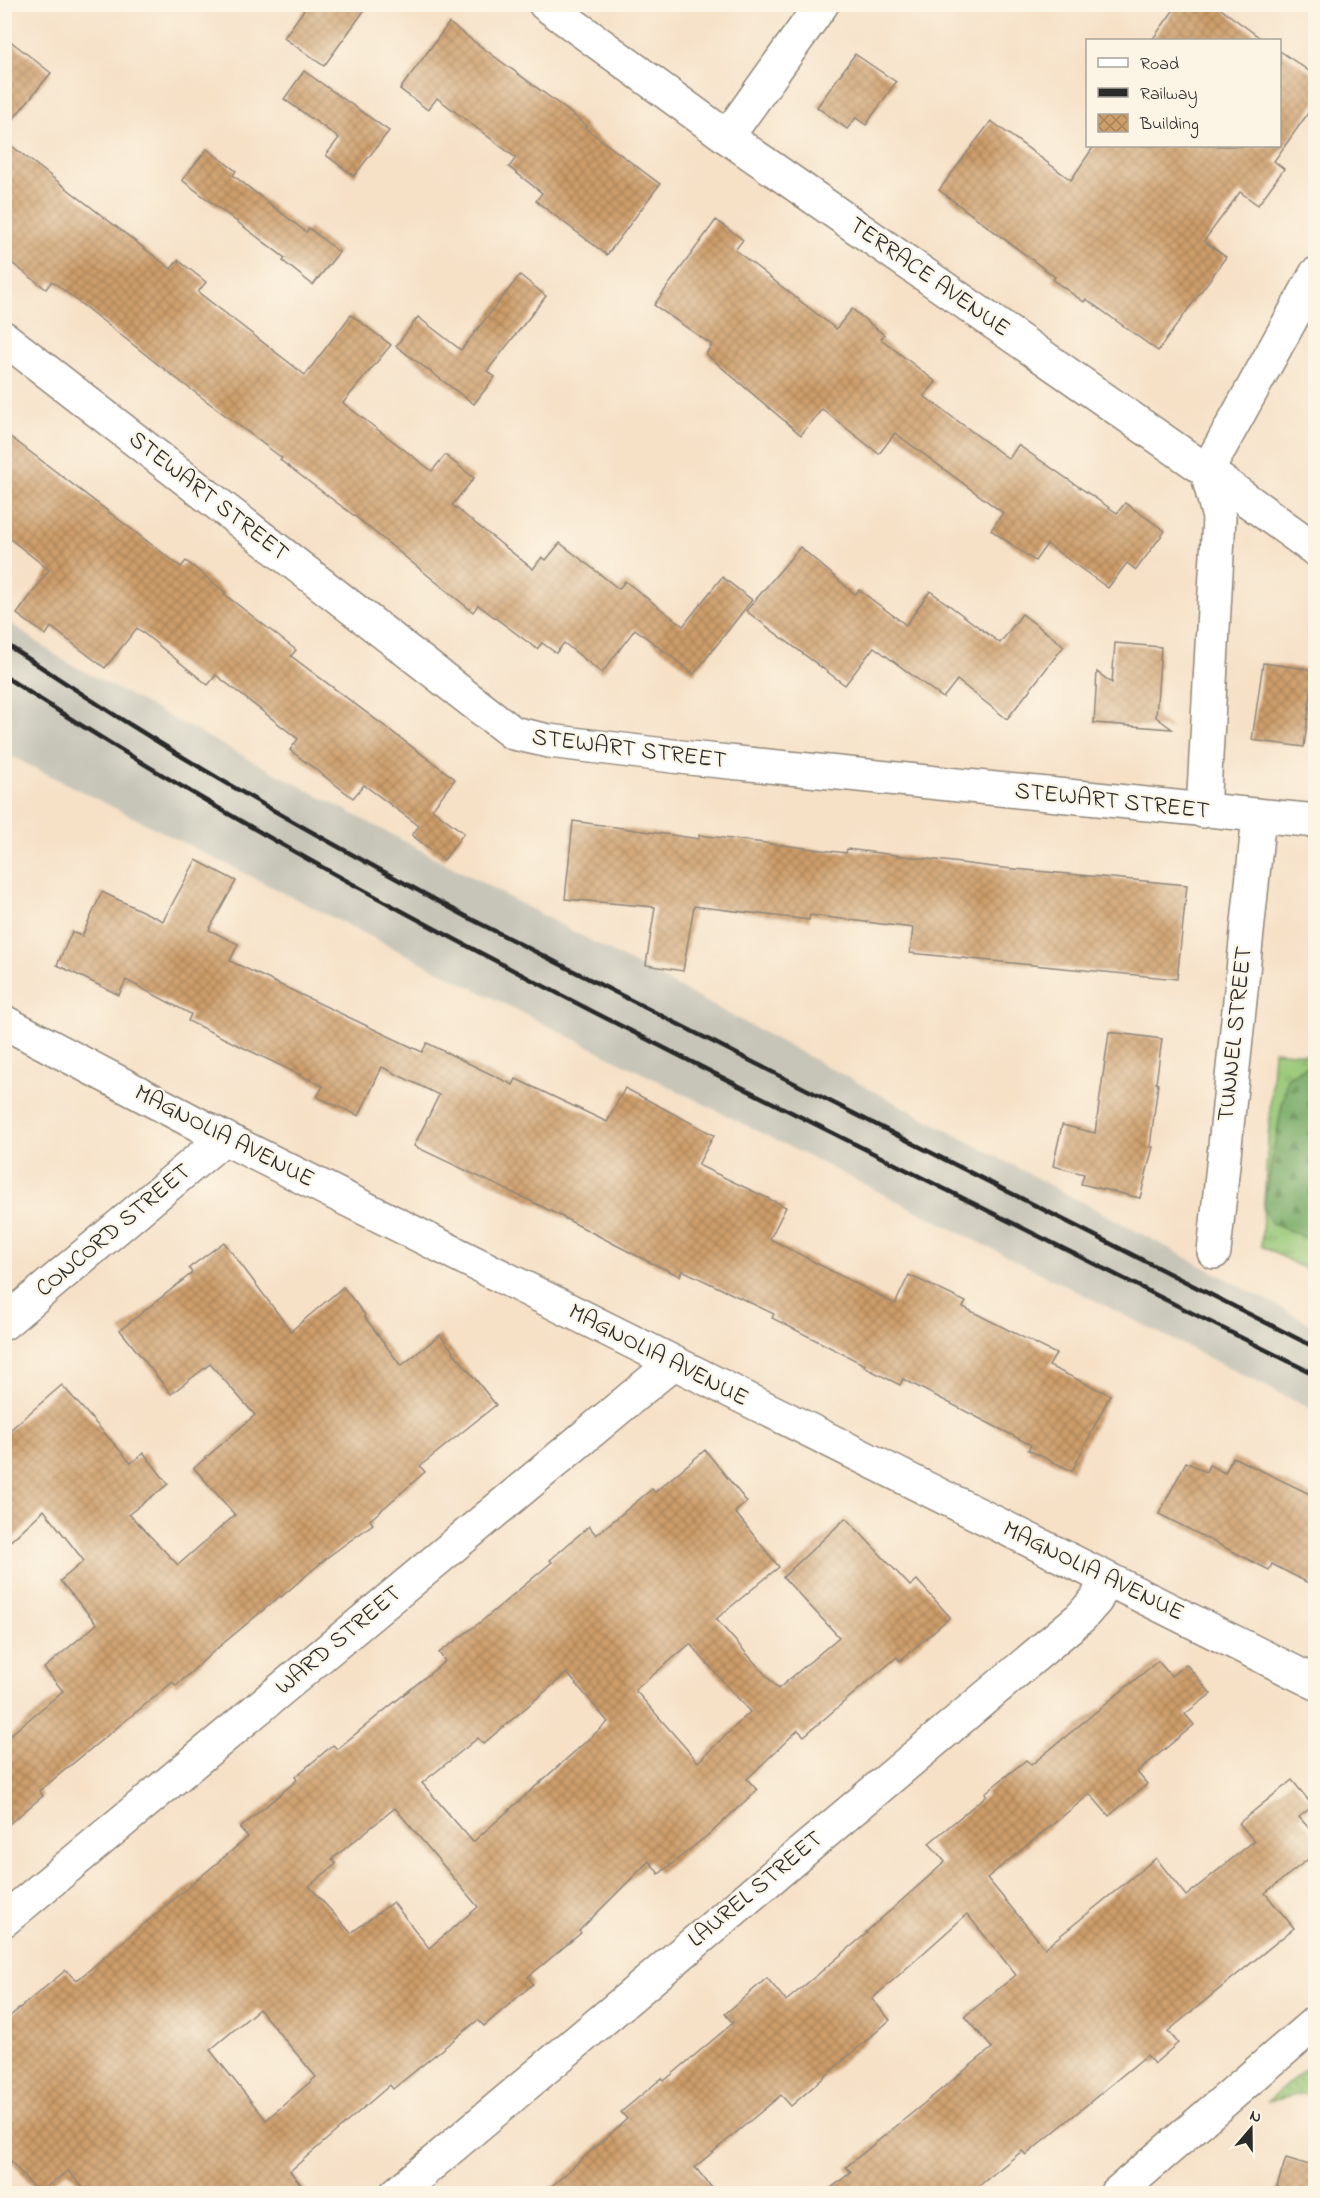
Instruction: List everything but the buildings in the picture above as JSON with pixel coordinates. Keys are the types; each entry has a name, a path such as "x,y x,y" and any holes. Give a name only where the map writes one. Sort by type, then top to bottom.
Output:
{"street":[{"name":"TERRACE AVENUE","path":"545,4 727,137 1207,471 1316,550"},
{"path":"727,137 822,4"},
{"path":"1203,811 1219,518 1207,471 1316,274"},
{"name":"STEWART STREET","path":"4,338 513,733 549,741 679,757 1316,821"},
{"name":"TUNNEL STREET","path":"1214,1252 1258,816"},
{"name":"MAGNOLIA AVENUE","path":"4,1022 224,1138 1316,1683"},
{"name":"CONCORD STREET","path":"4,1323 224,1138"},
{"name":"WARD STREET","path":"4,1920 673,1363"},
{"name":"LAUREL STREET","path":"396,2193 1081,1617 1096,1600 1106,1579"},
{"path":"1116,2193 1316,2022"}],"shaded area":[{"path":"4,619 63,660 1315,1326 1315,1411 5,753"}],"green space":[{"path":"1274,1051 1315,1055 1315,1274 1261,1246"},
{"path":"1307,1066 1315,1068 1315,1241 1272,1224 1263,1208 1287,1078"},
{"path":"1315,2060 1315,2096 1301,2094 1267,2102"}],"railway":[{"path":"4,643 217,778 430,897 1316,1348"},
{"path":"4,676 187,789 374,896 755,1094 1316,1375"}]}
